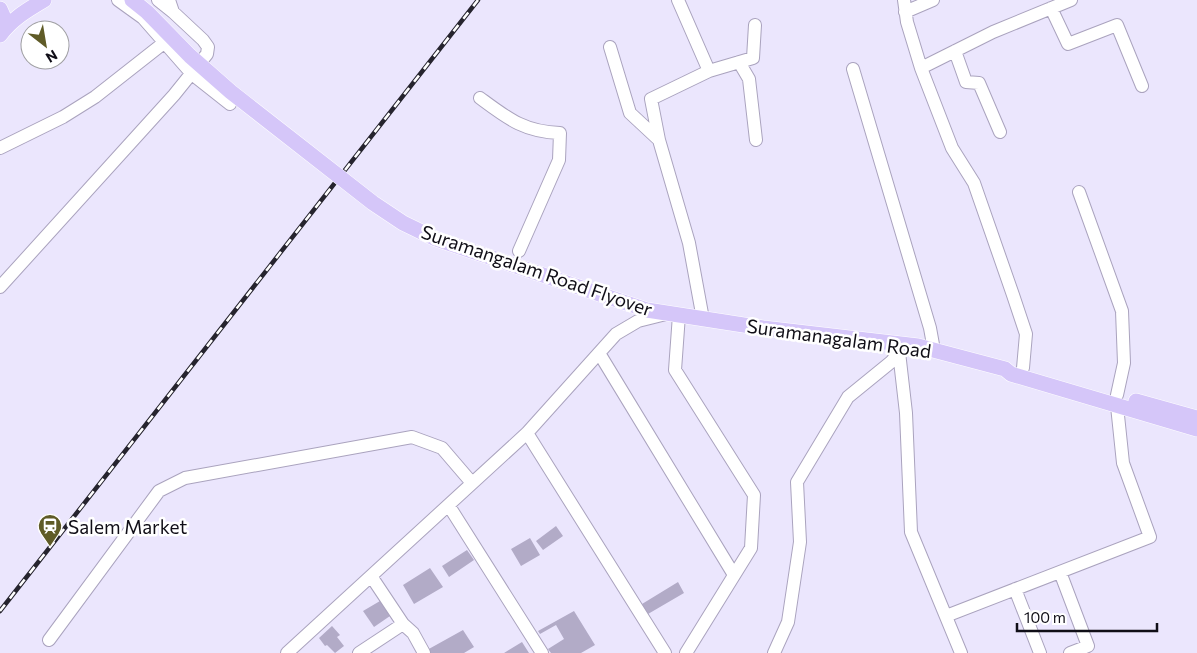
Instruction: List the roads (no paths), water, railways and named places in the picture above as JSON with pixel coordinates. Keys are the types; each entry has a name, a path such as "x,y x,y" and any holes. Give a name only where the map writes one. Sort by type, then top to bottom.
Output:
{"main road":[{"path":"4,30 22,12 44,0"},
{"name":"Suramangalam Road Flyover","path":"132,0 147,12 190,56 231,92 373,203 403,223 436,239 675,314"},
{"name":"Suramangalam Road Flyover","path":"145,0 237,87 378,197 407,216 439,232 649,306"},
{"path":"0,9 4,30"},
{"name":"Suramanagalam Road","path":"675,314 903,348 934,350 1005,369 1011,374 1197,418"},
{"name":"Suramanagalam Road","path":"1005,369 1013,365 1023,368 1197,429"}],"street":[{"path":"118,0 143,18 192,74 230,104"},
{"path":"0,287 192,74 206,54 208,47 203,40 174,12 158,0"},
{"path":"168,0 174,12"},
{"path":"678,0 709,71"},
{"path":"933,0 905,6 907,22 921,68 952,148 974,182 1013,295 1026,334 1023,368"},
{"path":"921,68 993,32 1071,0"},
{"path":"1051,8 1068,44 1117,25 1142,86"},
{"path":"703,319 689,243 660,140 651,99 709,71 753,58 754,25"},
{"path":"0,148 63,117 95,97 165,42"},
{"path":"610,47 630,113 660,140"},
{"path":"955,51 966,82 979,83 1000,132"},
{"path":"739,62 749,79 756,140"},
{"path":"853,69 930,328 934,350"},
{"path":"480,98 514,123 544,133 560,133 559,160 520,251"},
{"path":"946,616 1150,537 1123,463 1117,400 1124,363 1122,311 1079,192"},
{"path":"287,653 527,433 616,334 638,321 675,314 675,370 754,496 751,548 686,653"},
{"path":"903,348 911,532 961,653"},
{"path":"774,653 788,622 800,542 796,482 848,397 891,362 903,348"},
{"path":"599,353 734,575"},
{"path":"527,433 665,653"},
{"path":"49,640 159,491 185,478 412,437 442,448 472,484"},
{"path":"449,506 542,653"},
{"path":"1060,572 1088,646 1070,653"},
{"path":"371,576 402,624 413,633 424,653"},
{"path":"1015,589 1040,653"},
{"path":"359,653 402,624"}],"railway":[{"path":"0,611 478,0"}],"place":[{"name":"Salem Market","path":"50,547"}]}
